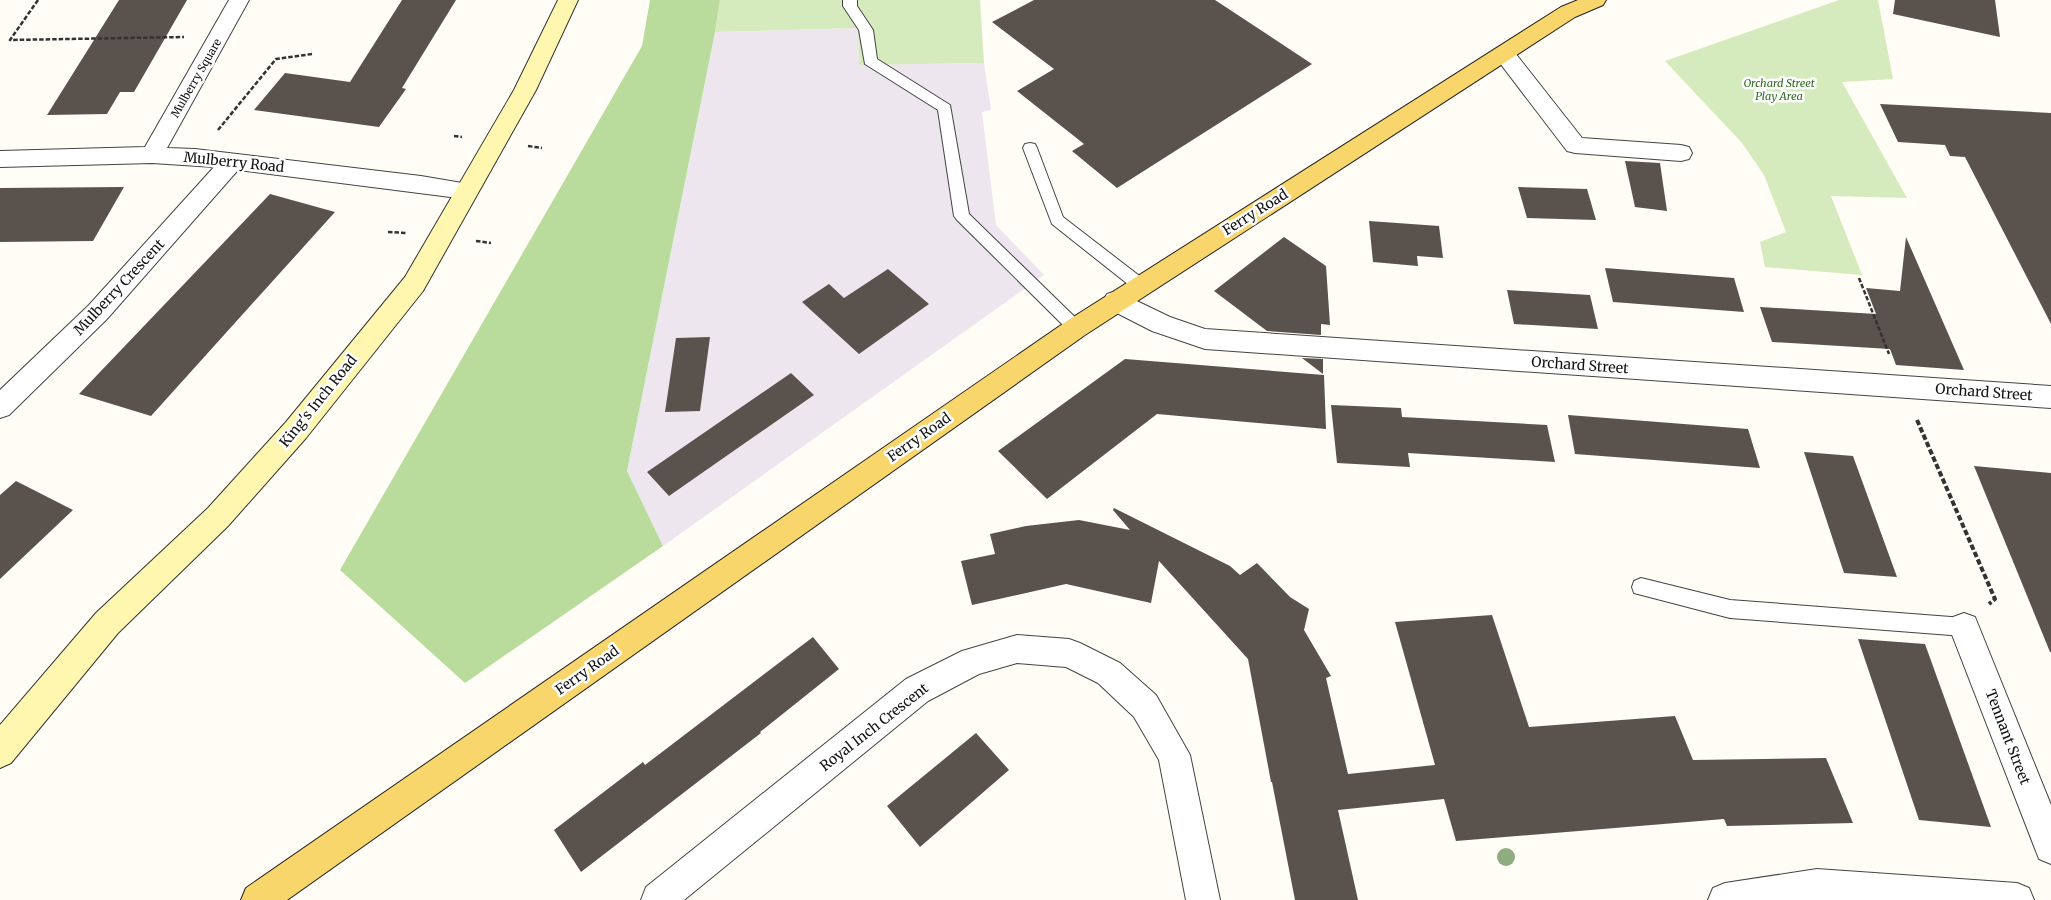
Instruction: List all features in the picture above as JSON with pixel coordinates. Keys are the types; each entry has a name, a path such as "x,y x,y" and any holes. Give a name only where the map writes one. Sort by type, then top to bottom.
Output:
{"main road":[{"name":"Ferry Road","path":"258,900 1116,301 1568,12 1596,0"}],"street":[{"name":"Mulberry Square","path":"152,155 239,0"},
{"name":"King's Inch Road","path":"0,752 107,623 218,517 296,430 414,284 525,90 568,0"},
{"path":"1504,54 1575,145 1680,153"},
{"name":"Mulberry Road","path":"0,159 152,155 195,157 466,191"},
{"name":"Mulberry Crescent","path":"0,407 98,312 232,162"},
{"name":"Orchard Street","path":"1116,301 1162,324 1205,339 2051,397"},
{"name":"Tennant Street","path":"1964,627 2051,847"},
{"name":"Royal Inch Crescent","path":"658,899 917,690 973,661 1017,649 1069,654 1109,672 1145,706 1174,755 1203,900"},
{"path":"1725,900 1817,886 2008,899"}],"lane":[{"path":"850,0 850,6 866,30 870,61 945,108 962,216 1076,328"},
{"path":"1030,148 1057,220 1140,285"},
{"path":"1641,587 1730,609 1964,627"}],"path":[{"path":"38,0 10,40 219,37"},
{"path":"195,157 276,59 312,54"},
{"path":"1860,278 1902,387 1995,598 1964,627"}],"shaded area":[{"path":"858,28 859,65 984,63 991,110 982,112 996,225 1044,275 663,546 627,471 715,32"}],"green space":[{"path":"650,0 720,0 627,471 663,546 465,683 340,570 642,46"},
{"path":"720,0 980,0 984,63 859,65 858,28 715,32"},
{"name":"Orchard Street Play Area","path":"1839,0 1878,0 1893,79 1842,82 1907,198 1831,196 1862,275 1765,267 1760,242 1786,232 1764,175 1742,143 1665,61"}],"building":[{"path":"119,0 187,0 134,92 120,92 107,114 47,115"},
{"path":"402,0 456,0 402,88 406,89 379,127 254,110 285,73 350,82"},
{"path":"1034,0 1215,0 1312,64 1117,188 1072,151 1084,144 1017,91 1054,69 992,22"},
{"path":"1895,0 1995,0 2000,37 1893,14"},
{"path":"1880,104 2051,113 2051,324 1965,157 1950,156 1945,145 1898,142"},
{"path":"1625,161 1660,163 1667,211 1635,207"},
{"path":"124,187 93,241 0,242 0,188"},
{"path":"1518,187 1587,189 1596,220 1527,218"},
{"path":"270,194 335,212 151,416 79,394"},
{"path":"1369,221 1439,226 1443,258 1417,256 1418,266 1373,262"},
{"path":"1284,237 1326,266 1330,325 1321,324 1321,335 1267,331 1214,291"},
{"path":"1906,237 1964,370 1896,365 1890,349 1772,342 1760,307 1876,314 1866,288 1900,291"},
{"path":"1605,268 1734,278 1744,312 1613,302"},
{"path":"888,269 929,304 859,354 802,302 829,284 844,298"},
{"path":"1507,290 1590,295 1598,329 1514,324"},
{"path":"710,337 700,411 665,412 676,338"},
{"path":"1302,358 1323,359 1323,374"},
{"path":"1125,359 1324,375 1326,429 1157,414 1047,499 998,451"},
{"path":"791,373 814,395 669,496 647,472"},
{"path":"1331,405 1401,408 1402,417 1547,425 1555,462 1408,453 1410,467 1337,463"},
{"path":"1568,415 1748,429 1760,468 1575,454"},
{"path":"1804,452 1853,456 1897,577 1844,573"},
{"path":"1974,466 2051,473 2051,652 2050,652"},
{"path":"16,481 73,510 0,579 0,495"},
{"path":"1114,508 1230,566 1240,575 1257,563 1290,597 1309,609 1304,630 1331,676 1326,678 1348,774 1435,765 1395,622 1492,615 1529,727 1675,716 1693,760 1826,758 1853,823 1727,826 1724,819 1456,841 1444,799 1338,810 1358,900 1295,900 1248,659 1159,561 1151,603 1066,584 972,605 961,561 995,554 990,534 1026,526 1079,520 1130,530 1113,510"},
{"path":"813,637 839,669 761,733 581,872 554,830 643,762 645,765"},
{"path":"1858,639 1925,644 1991,827 1919,820"},
{"path":"976,733 1009,770 920,847 887,806"}]}
